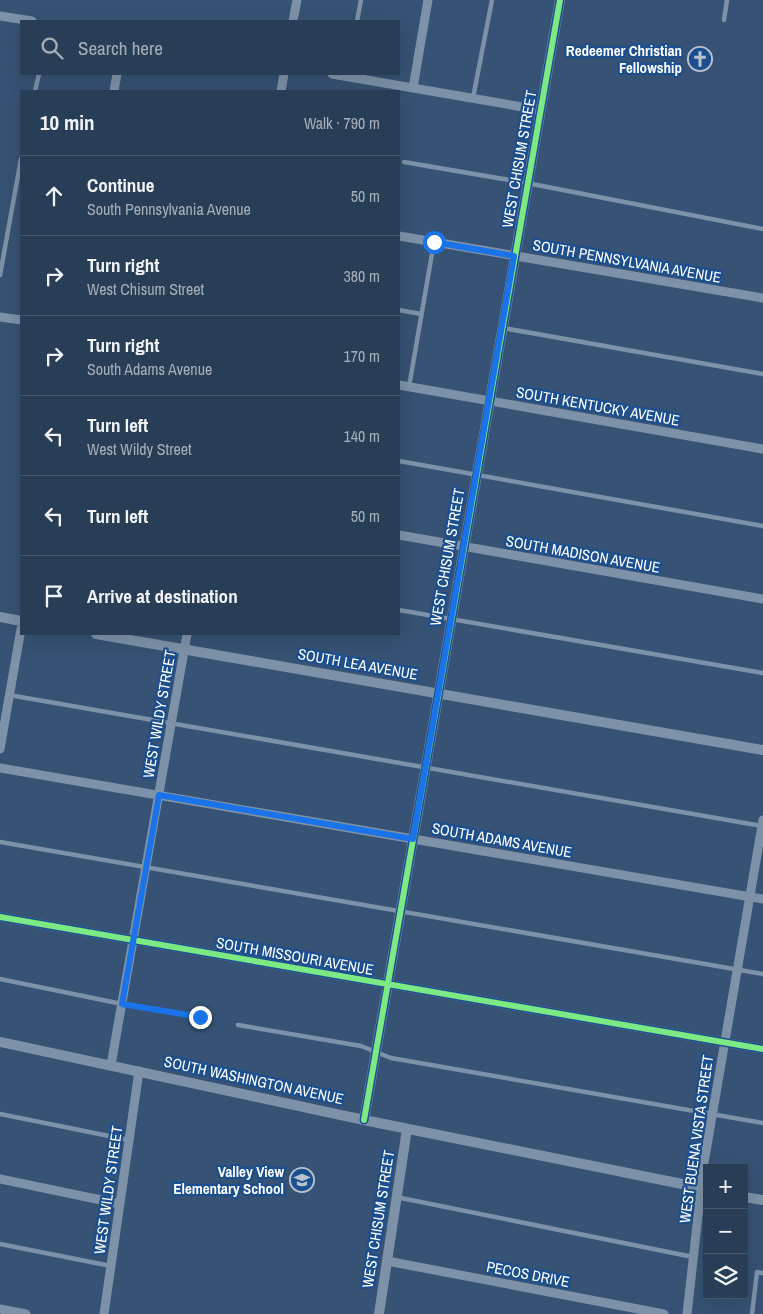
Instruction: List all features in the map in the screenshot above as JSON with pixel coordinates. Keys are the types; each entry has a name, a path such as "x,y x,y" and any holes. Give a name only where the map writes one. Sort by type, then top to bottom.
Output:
{"street":[{"path":"293,20 297,0"},
{"path":"413,88 428,0"},
{"name":"WEST CHISUM STREET","path":"364,1120 560,0"},
{"path":"0,16 26,20"},
{"path":"114,90 117,75"},
{"path":"281,90 284,75"},
{"path":"348,75 540,110"},
{"name":"SOUTH PENNSYLVANIA AVENUE","path":"400,236 763,298"},
{"path":"0,317 20,320"},
{"name":"SOUTH KENTUCKY AVENUE","path":"400,385 763,449"},
{"name":"SOUTH MADISON AVENUE","path":"400,535 763,599"},
{"path":"0,617 20,621"},
{"path":"0,749 20,634"},
{"name":"SOUTH LEA AVENUE","path":"102,635 763,750"},
{"name":"WEST WILDY STREET","path":"112,1065 132,940 187,635"},
{"name":"SOUTH ADAMS AVENUE","path":"0,768 763,899"},
{"name":"WEST BUENA VISTA STREET","path":"704,1164 763,824"},
{"name":"SOUTH MISSOURI AVENUE","path":"0,917 763,1050"},
{"name":"SOUTH WASHINGTON AVENUE","path":"0,1042 364,1120 703,1189"},
{"name":"WEST WILDY STREET","path":"104,1314 139,1071"},
{"name":"WEST CHISUM STREET","path":"379,1314 408,1129"},
{"path":"0,1179 120,1204"},
{"name":"WEST BUENA VISTA STREET","path":"686,1314 703,1195"},
{"path":"748,1197 763,1200"},
{"name":"PECOS DRIVE","path":"386,1261 664,1314"},
{"path":"0,1309 26,1314"}],"lane":[{"path":"357,20 361,0"},
{"path":"474,98 492,0"},
{"path":"724,20 727,0"},
{"path":"36,90 39,75"},
{"path":"404,162 527,183 763,229"},
{"path":"0,276 20,165"},
{"path":"409,387 434,242"},
{"path":"400,310 421,314"},
{"path":"502,328 763,374"},
{"path":"400,462 763,526"},
{"path":"400,610 763,673"},
{"path":"9,695 426,768 763,824"},
{"path":"0,842 763,974"},
{"path":"0,979 122,1004 200,1017"},
{"path":"238,1025 361,1046 384,1056 400,1060 763,1123"},
{"path":"0,1114 129,1140"},
{"path":"396,1197 693,1257"},
{"path":"0,1244 110,1266"},
{"path":"752,1314 757,1272 763,1273"}],"cycle path":[{"path":"364,1120 560,0"},
{"path":"0,917 763,1049"}],"place":[{"name":"Redeemer Christian Fellowship","path":"700,59"},
{"name":"Valley View Elementary School","path":"302,1180"}],"route":[{"path":"200,1017 122,1004 159,795 413,839 514,256 434,242"}]}
